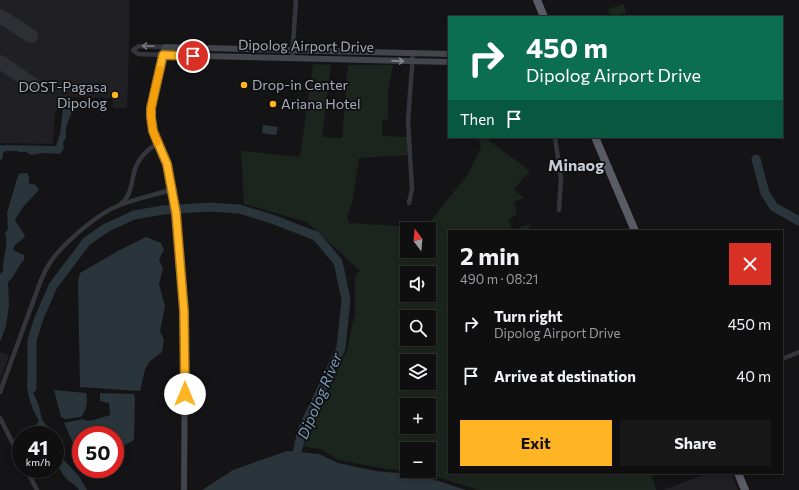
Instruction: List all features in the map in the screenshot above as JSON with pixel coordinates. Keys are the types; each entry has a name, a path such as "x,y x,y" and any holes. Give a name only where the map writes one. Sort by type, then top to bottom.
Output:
{"highway":[{"path":"537,0 544,16"},
{"path":"595,138 635,230"},
{"path":"738,474 745,490"}],"main road":[{"name":"Dipolog Airport Drive","path":"165,47 448,54"},
{"path":"165,47 151,108 152,124 167,164 176,213 184,311 184,490"},
{"name":"Dipolog Airport Drive","path":"163,55 448,62"}],"street":[{"path":"292,58 296,0"},
{"path":"163,55 138,54 133,50 139,46 165,47"},
{"path":"409,203 412,189 408,121 413,53"},
{"path":"555,138 561,179 559,210"},
{"path":"119,206 127,199 132,186 135,168 141,157 150,147 158,142"},
{"path":"0,392 41,280 48,266 56,255 82,230 100,216 119,206 167,191"},
{"path":"783,359 799,352"},
{"path":"0,418 12,441"},
{"path":"31,478 37,490"}],"shaded area":[{"path":"0,0 129,0 127,108 113,108 112,98 72,97 71,109 59,108 55,112 53,144 0,143"},
{"path":"624,4 626,13 610,16 608,9"},
{"path":"313,64 331,65 322,137 342,138 348,65 393,65 388,92 388,119 382,121 382,136 407,137 408,155 359,158 352,203 347,217 349,223 400,227 400,258 436,258 436,222 430,222 469,173 481,147 478,138 488,138 488,140 530,171 514,189 524,198 514,202 517,214 508,220 513,230 448,230 448,474 651,474 656,490 478,490 436,476 436,442 400,442 400,470 338,460 321,449 304,447 306,430 347,350 355,312 355,277 360,271 307,222 244,204 241,151 300,157"},
{"path":"63,109 73,109 63,143 64,148 60,154 44,153 31,155 26,152 6,151 3,153 3,157 0,161 0,145 56,146 60,134"},
{"path":"263,125 278,127 276,135 262,133"},
{"path":"27,173 29,177 29,184 35,185 39,190 24,206 15,219 25,237 15,245 13,250 24,255 24,260 8,282 9,305 6,326 0,342 0,274 3,271 3,261 6,247 5,233 8,229 7,213 19,174"},
{"path":"529,224 530,230 513,230"},
{"path":"146,237 161,243 164,250 159,259 163,269 159,284 165,306 160,331 164,340 162,352 149,362 145,370 140,391 80,387 78,282 80,273"},
{"path":"0,352 9,355 0,380"},
{"path":"34,375 35,386 33,392 39,406 42,420 47,426 35,426 39,421 34,412 28,393 27,384 29,376"},
{"path":"54,390 86,393 87,399 85,411 81,417 65,419 61,417"},
{"path":"100,393 134,394 134,440 124,445 124,426 72,426 72,441 64,423 83,419 87,421 94,420 110,415 109,403 100,401"},
{"path":"287,451 319,454 338,463 375,471 400,473 400,478 429,478 466,490 202,490 233,470"},
{"path":"64,460 72,469 72,478 80,478 87,490 79,490 64,475"},
{"path":"706,474 731,474 738,490 663,490"}],"waterway":[{"path":"756,159 765,193 774,207 799,221"},
{"name":"Dipolog River","path":"32,388 32,340 39,318 53,286 87,241 106,228 134,215 163,210 209,207 239,209 272,219 316,236 338,262 346,299 341,348 302,430 295,463"}],"taxiway":[{"path":"0,16 31,36"},
{"path":"0,62 34,85"}],"slow traffic":[{"path":"157,142 153,131 151,108 160,69"}],"place":[{"name":"Drop-in Center","path":"244,85"},
{"name":"DOST-Pagasa Dipolog","path":"115,95"},
{"name":"Ariana Hotel","path":"273,104"}],"district":[{"name":"Minaog","path":"576,165"}],"route":[{"path":"185,394 184,311 176,213 167,164 153,131 151,108 163,55 193,56"}]}
